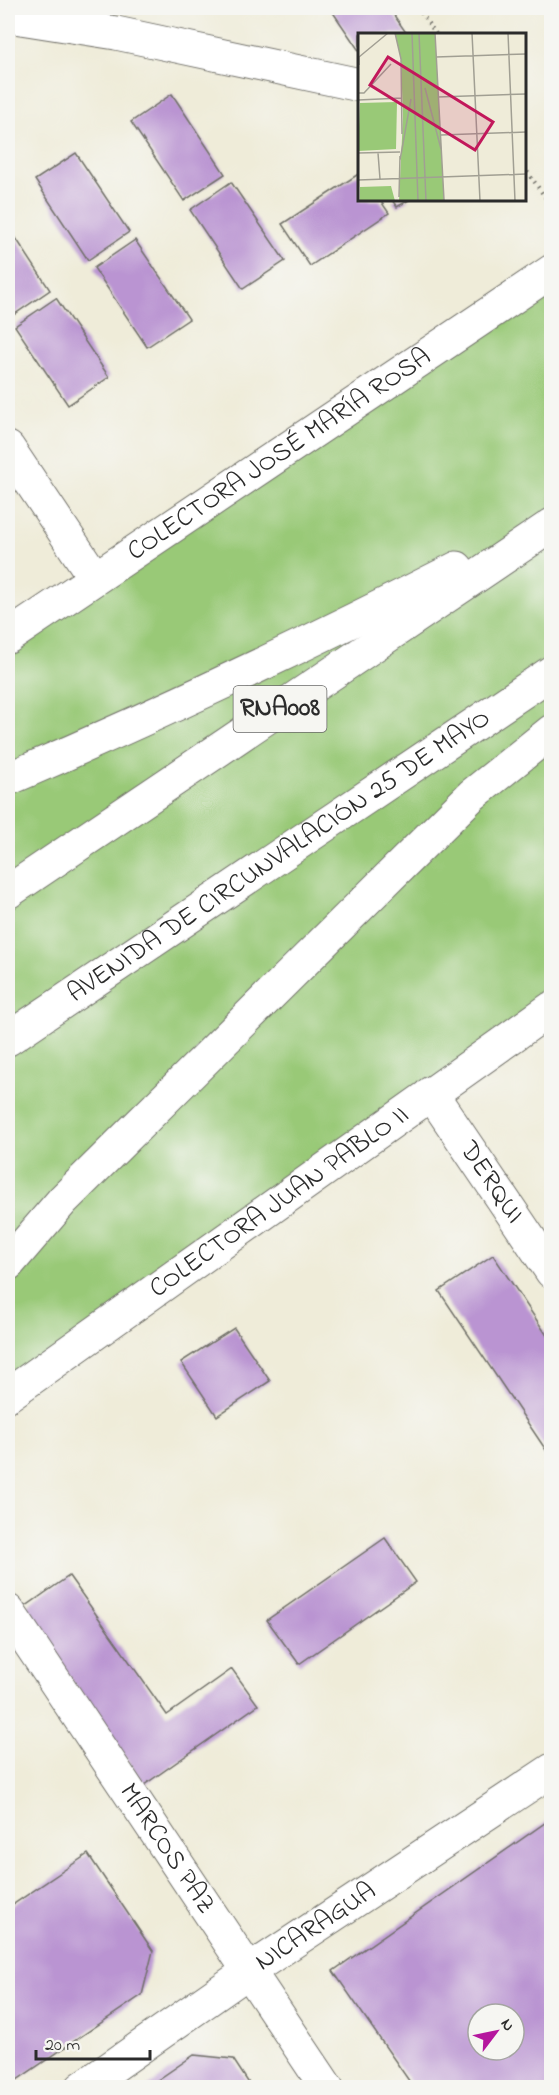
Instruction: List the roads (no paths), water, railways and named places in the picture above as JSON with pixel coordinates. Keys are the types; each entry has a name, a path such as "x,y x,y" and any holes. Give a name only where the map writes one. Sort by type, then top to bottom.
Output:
{"main road":[{"path":"8,16 116,33 358,85"},
{"name":"COLECTORA JOSÉ MARÍA ROSA","path":"8,637 552,271"},
{"path":"8,448 95,578"},
{"path":"8,779 74,751 346,624 552,519"},
{"name":"RNA008","path":"8,892 552,525"},
{"name":"AVENIDA DE CIRCUNVALACIÓN 25 DE MAYO","path":"8,1039 552,672"},
{"path":"8,1264 63,1200 472,795 552,731"},
{"name":"COLECTORA JUAN PABLO II","path":"8,1395 552,1008"},
{"name":"DERQUI","path":"431,1093 552,1272"},
{"name":"MARCOS PAZ","path":"8,1611 327,2088"},
{"name":"NICARAGUA","path":"82,2088 249,1971 552,1770"}]}
